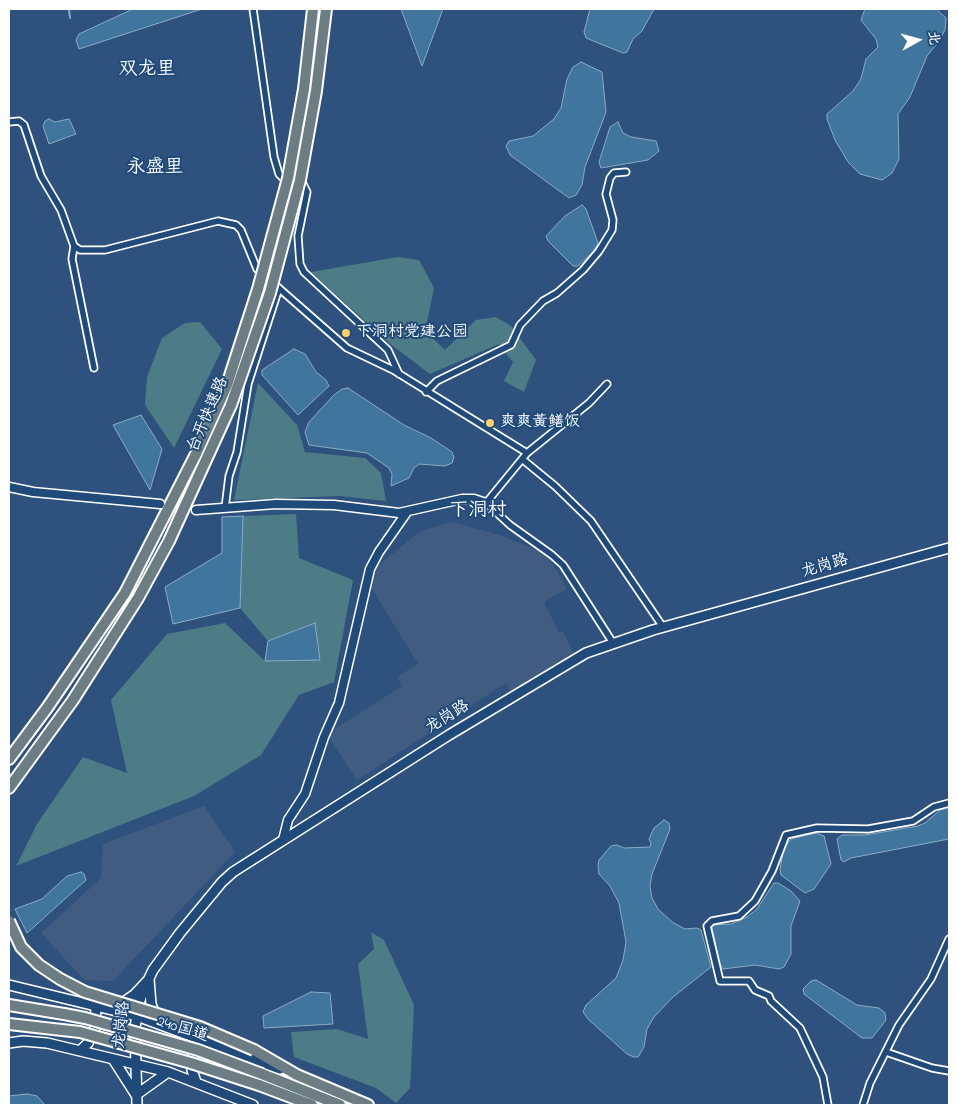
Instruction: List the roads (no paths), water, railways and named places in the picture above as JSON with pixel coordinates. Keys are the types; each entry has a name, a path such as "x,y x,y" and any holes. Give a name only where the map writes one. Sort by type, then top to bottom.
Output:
{"highway":[{"name":"台开快速路","path":"9,759 56,696 125,593 196,454 219,403 253,305 288,178 304,89 313,9"},
{"name":"台开快速路","path":"9,788 74,700 138,598 168,541 231,405 270,293 300,180 316,91 326,9"},
{"path":"9,921 21,947 39,965 85,992 200,1027 254,1050 297,1075 368,1105"},
{"name":"240国道","path":"9,1005 85,1018 198,1050 340,1105"},
{"name":"240国道","path":"9,1024 80,1032 191,1063 259,1085 312,1105"}],"main road":[{"name":"龙岗路","path":"137,1105 135,1064 136,1016 149,979 180,933 222,882 283,840 549,673 586,654 663,627 949,548"},
{"path":"110,1010 126,1001 149,979"},
{"path":"149,979 151,1004 161,1025"},
{"path":"9,985 136,1016 297,1075"},
{"path":"80,1051 88,1043 95,1028 96,1006"},
{"path":"196,1082 192,1070 193,1054 203,1040"},
{"path":"9,1043 31,1041 168,1072 253,1105"},
{"path":"113,1059 136,1095 168,1072"}],"street":[{"path":"253,9 270,140 279,174 298,227"},
{"path":"9,122 19,121 24,125 41,176 60,210 74,246 72,259 94,368"},
{"path":"426,392 437,381 511,344 520,325 543,301 557,293 583,270 599,251 612,230 613,220 606,194 610,178 614,174 626,172"},
{"path":"279,174 287,182 306,186 307,201 298,227 298,255 304,272 388,350 399,374"},
{"path":"74,246 80,250 105,250 202,225 227,222 241,230 256,267 351,351 399,374 527,454"},
{"path":"225,508 228,476 236,452 248,384 279,288"},
{"path":"486,502 527,454 589,403 607,384"},
{"path":"522,459 555,486 590,521 663,627"},
{"path":"9,487 33,492 160,504"},
{"path":"196,510 276,504 316,504 390,513 406,512 462,499 486,502 510,525 563,565 613,643"},
{"path":"283,840 288,820 308,789 324,737 339,703 370,569 406,512"},
{"path":"828,1105 823,1077 800,1028 768,996 756,990 749,982 720,981 707,926 712,921 739,916 754,901 772,871 786,836 817,828 868,829 913,821 934,806 949,803"},
{"path":"863,1105 870,1083 899,1025 931,979 949,939"},
{"path":"886,1052 932,1068 949,1071"}],"waterway":[{"path":"69,9 70,18"}],"place":[{"name":"下洞村党建公园","path":"346,333"},
{"name":"爽爽黄鳝饭","path":"490,423"}],"district":[{"name":"双龙里","path":"147,71"},
{"name":"永盛里","path":"155,169"},
{"name":"下洞村","path":"478,512"}]}
